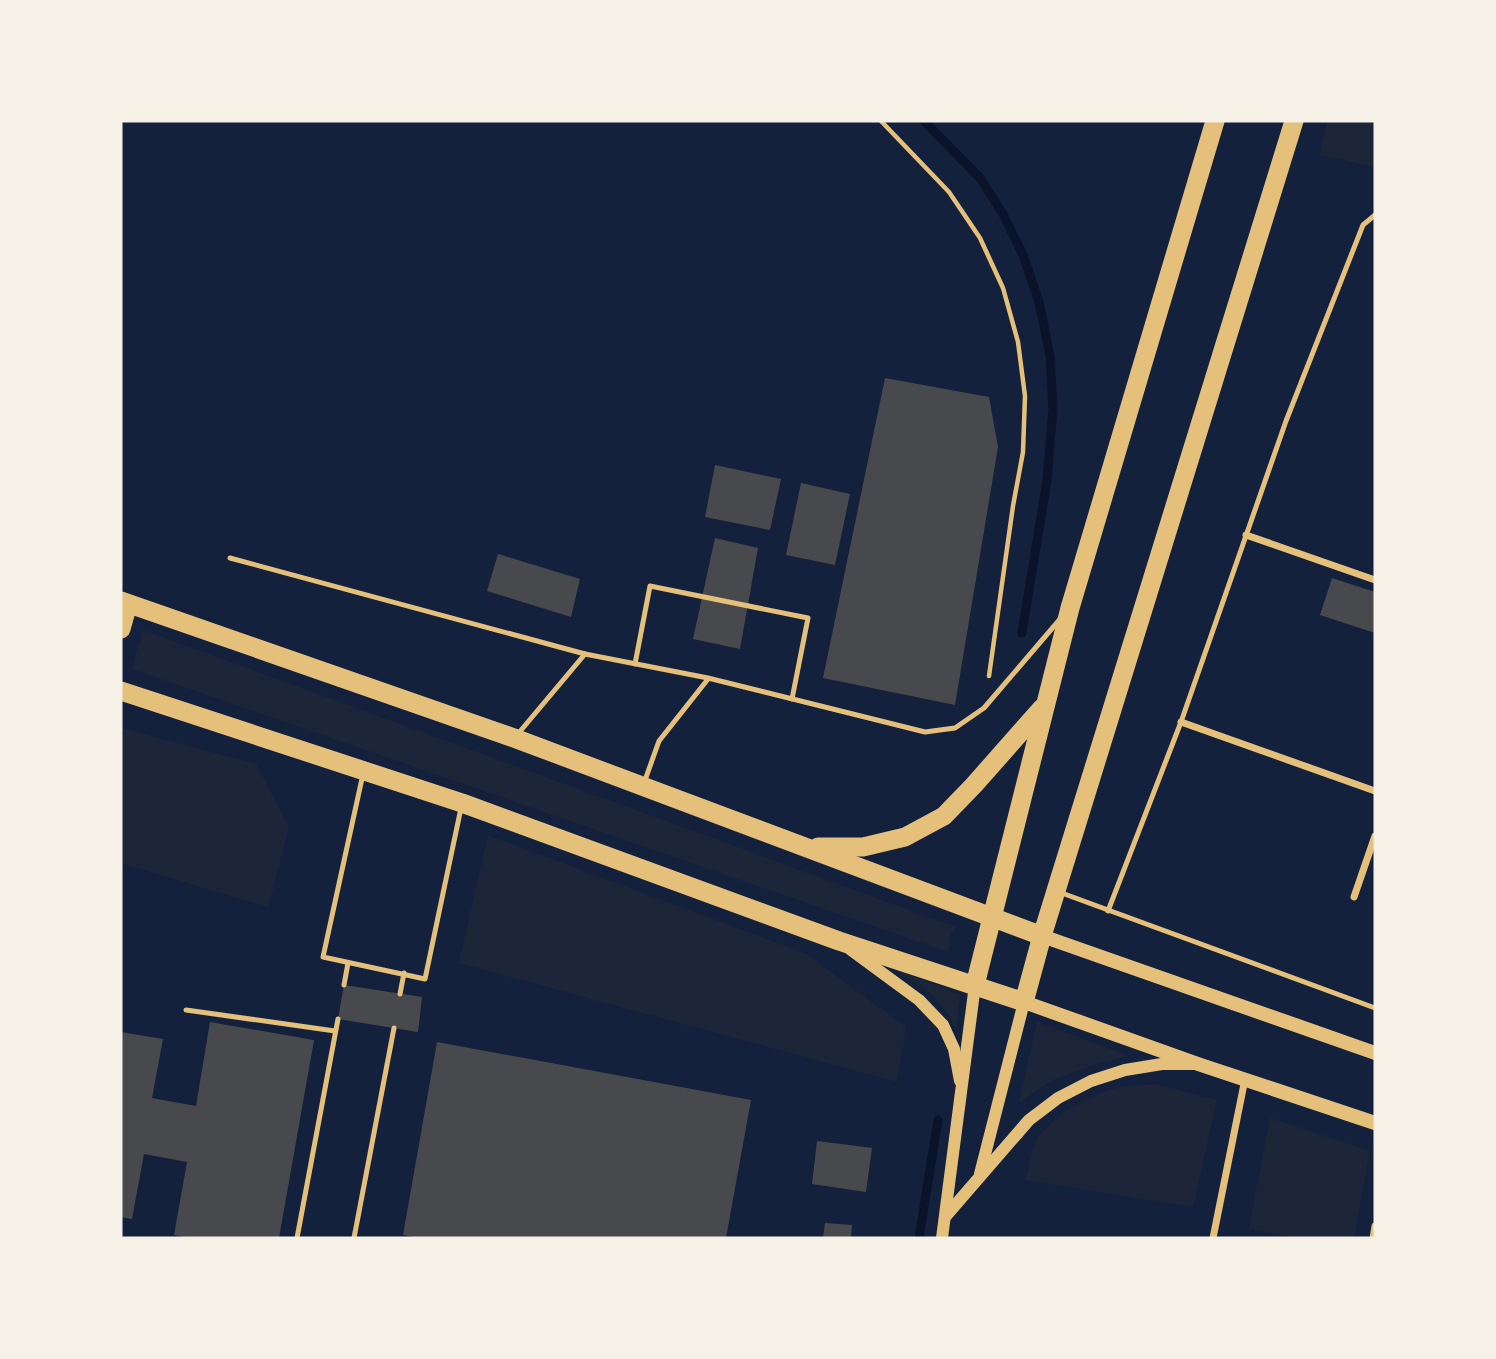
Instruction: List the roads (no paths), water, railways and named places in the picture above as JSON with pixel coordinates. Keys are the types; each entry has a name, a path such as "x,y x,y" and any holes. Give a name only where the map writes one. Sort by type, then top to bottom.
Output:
{"highway":[{"path":"975,985 1070,608 1215,121"},
{"path":"121,691 462,803 839,942 1024,1002 1042,936 1294,121"},
{"path":"121,629 124,602 514,738 1042,936"},
{"path":"778,837 820,848 831,848 863,847 905,837 944,816 1045,705"}],"main road":[{"path":"1042,936 1375,1053"},
{"path":"1024,1002 1375,1124"}],"street":[{"path":"1246,535 1375,580"},
{"path":"1181,722 1375,791"},
{"path":"1354,897 1375,836"},
{"path":"839,942 919,1000 943,1025 954,1049 962,1091"},
{"path":"942,1238 975,985"},
{"path":"979,1178 1024,1002"},
{"path":"945,1217 1029,1120 1058,1098 1091,1081 1125,1070 1162,1064 1198,1064"},
{"path":"1213,1238 1245,1079"},
{"path":"1373,1238 1375,1226"}],"lane":[{"path":"1108,911 1181,722 1286,421 1363,225 1375,215"},
{"path":"230,558 584,654 708,678 925,732 955,729 984,708 1070,608"},
{"path":"635,664 650,586 807,618 792,699"},
{"path":"514,738 584,654"},
{"path":"643,786 659,741 708,678"},
{"path":"364,771 323,957 425,979 462,803"},
{"path":"1057,891 1375,1008"},
{"path":"344,985 348,962"},
{"path":"400,994 404,973"},
{"path":"186,1010 335,1031"},
{"path":"296,1238 338,1018"},
{"path":"354,1238 394,1028"}],"waterway":[{"path":"924,121 980,178 1003,214 1023,255 1039,302 1050,356 1053,409 1047,480 1022,633"},
{"path":"919,1238 938,1120"}]}
